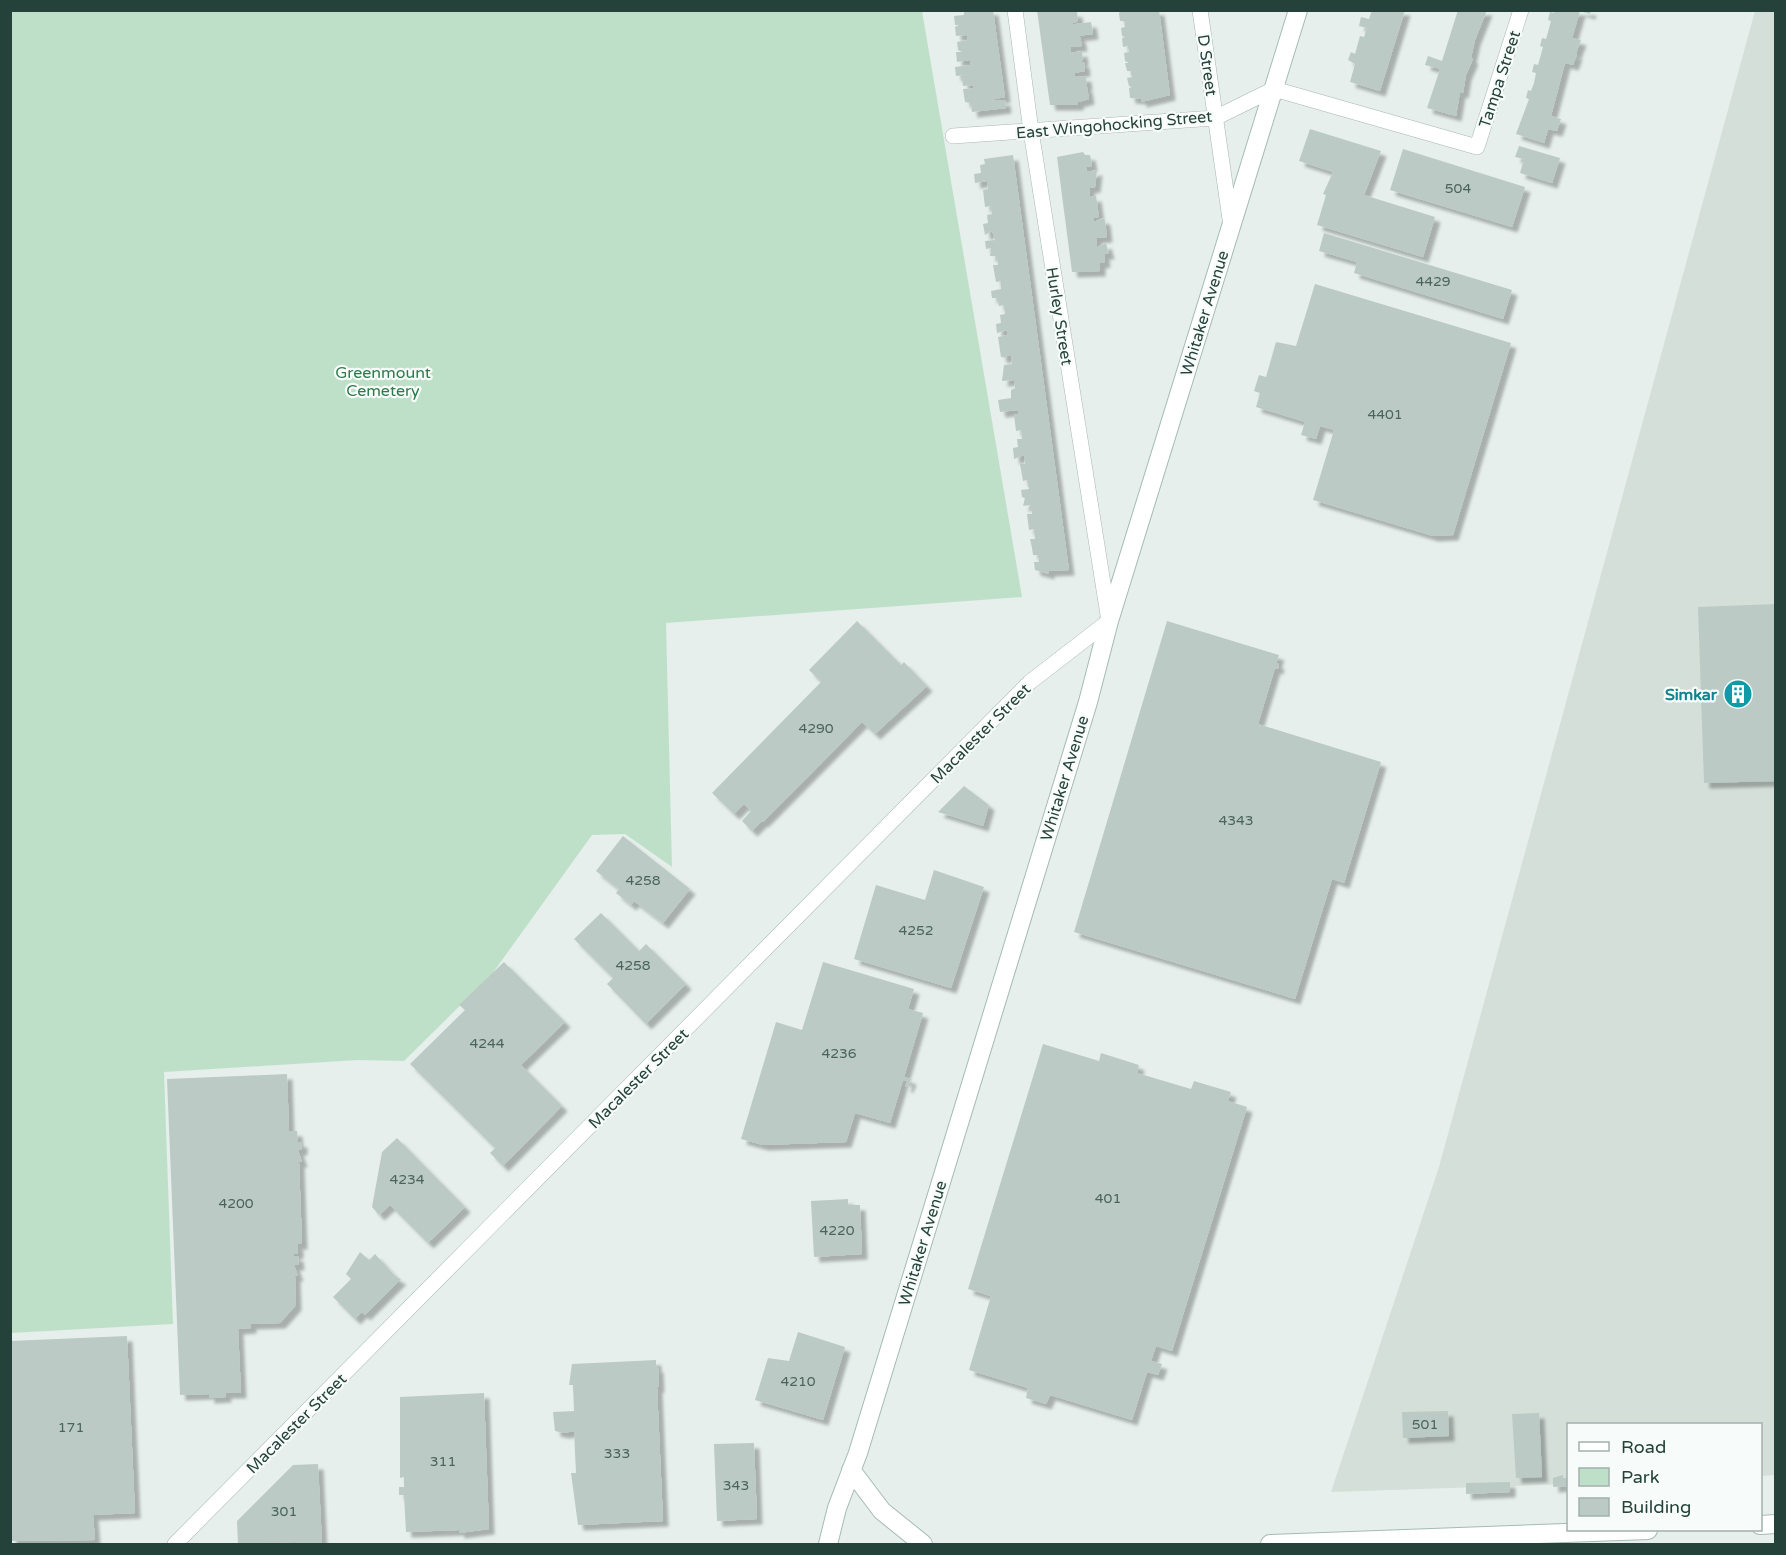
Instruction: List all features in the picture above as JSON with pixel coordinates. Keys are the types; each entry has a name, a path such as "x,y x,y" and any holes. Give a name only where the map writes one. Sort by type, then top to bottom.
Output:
{"main road":[{"name":"Whitaker Avenue","path":"828,1545 837,1508 851,1470 1081,724 1109,621 1298,10"},
{"path":"851,1470 882,1510 923,1545"},
{"path":"1270,1545 1621,1531"}],"street":[{"name":"Hurley Street","path":"1016,10 1031,131 1109,621"},
{"name":"D Street","path":"1200,10 1231,226"},
{"name":"Tampa Street","path":"1274,89 1478,147 1521,10"},
{"name":"East Wingohocking Street","path":"953,136 1215,118 1274,89"},
{"name":"Macalester Street","path":"176,1545 1029,682 1109,621"}],"shaded area":[{"path":"1755,11 1775,11 1775,1475 1762,1476 1762,1423 1567,1423 1567,1484 1331,1492 1439,1167"}],"green space":[{"name":"Greenmount Cemetery","path":"11,11 922,11 1022,597 666,623 672,867 625,834 592,835 492,974 404,1061 358,1060 164,1072 173,1324 11,1333"}],"building":[{"path":"964,10 993,10 1005,97 985,101 1005,100 1006,108 972,112 971,103 965,102 963,89 974,88 973,85 963,86 962,78 965,75 956,76 955,67 971,65 970,60 957,62 956,52 962,52 958,50 957,42 968,40 967,35 956,36 955,27 959,25 955,25 954,16 964,15"},
{"path":"1037,10 1077,12 1078,21 1068,25 1091,22 1093,34 1077,36 1080,37 1082,46 1071,47 1071,53 1082,51 1083,60 1080,62 1084,62 1085,71 1074,73 1075,77 1086,76 1087,85 1084,86 1087,87 1089,99 1078,102 1078,105 1050,105"},
{"path":"1122,10 1159,10 1170,95 1141,102 1141,99 1130,98 1129,88 1132,87 1129,86 1127,78 1132,77 1125,63 1129,63 1125,61 1124,53 1129,52 1128,46 1123,47 1122,38 1125,37 1122,36 1121,28 1125,27 1125,24 1124,21 1120,21 1119,13"},
{"path":"1372,10 1405,10 1380,91 1350,82 1355,64 1348,60 1351,52 1355,54 1360,36 1364,37 1367,28 1359,26 1361,17 1369,19"},
{"path":"1458,10 1487,10 1475,40 1471,58 1473,59 1466,75 1463,93 1460,92 1456,116 1427,108 1440,69 1425,65 1428,56 1442,61"},
{"path":"1554,10 1591,10 1590,14 1580,11 1572,38 1581,40 1576,53 1568,52 1577,54 1573,65 1565,63 1551,116 1561,119 1557,131 1548,129 1544,143 1516,134 1529,99 1526,98 1528,90 1531,91 1534,83 1536,73 1532,72 1534,64 1538,65 1543,47 1540,46 1542,38 1546,39 1551,21 1548,20 1550,12 1554,13"},
{"path":"1310,129 1381,151 1364,195 1435,217 1423,257 1317,225 1326,195 1323,194 1333,172 1299,161"},
{"path":"1519,146 1560,158 1552,183 1520,173 1524,159 1515,157"},
{"path":"1403,149 1525,187 1512,227 1390,190"},
{"path":"1083,152 1085,155 1090,155 1092,166 1086,167 1087,172 1097,170 1095,187 1089,188 1090,197 1096,196 1099,217 1093,218 1094,222 1102,218 1105,220 1107,237 1096,238 1097,247 1106,243 1109,254 1104,254 1105,262 1100,263 1100,271 1072,272 1057,157"},
{"path":"1013,155 1069,570 1049,571 1049,574 1035,570 1034,562 1039,562 1038,555 1033,555 1030,539 1035,539 1034,529 1029,530 1027,514 1032,514 1031,505 1023,506 1025,498 1022,497 1021,490 1029,489 1027,480 1023,481 1020,464 1025,464 1024,455 1014,459 1013,448 1018,447 1017,439 1022,439 1021,430 1016,431 1014,415 1019,414 1018,410 1000,412 998,400 1011,398 1011,390 1015,388 1014,380 1002,381 1004,365 1012,364 1011,355 1006,356 1007,358 1001,357 998,337 1008,335 1007,330 997,333 996,324 1001,323 1000,315 1005,314 1004,305 999,306 998,298 992,298 991,291 1001,289 1001,281 996,282 993,265 998,265 997,256 990,256 991,248 986,249 985,241 995,240 992,231 985,235 983,224 988,223 987,215 992,214 991,206 985,207 983,190 988,189 987,181 975,183 974,174 981,173 980,165 985,164 984,159"},
{"path":"1324,233 1512,290 1503,319 1354,273 1357,262 1319,251"},
{"path":"1315,284 1511,343 1453,535 1433,536 1313,500 1334,430 1320,426 1316,439 1301,435 1305,422 1256,407 1260,393 1254,391 1259,375 1266,377 1276,342 1296,346"},
{"name":"Simkar","path":"1776,604 1776,781 1704,783 1698,607"},
{"path":"857,621 901,665 904,662 927,686 875,734 862,722 752,831 742,821 751,811 744,804 734,814 712,793 821,682 809,670"},
{"path":"1167,621 1279,655 1276,663 1279,664 1278,669 1275,668 1258,724 1381,762 1344,883 1332,879 1295,999 1074,932"},
{"path":"964,786 989,805 983,826 938,812"},
{"path":"623,836 690,889 663,923 634,901 631,905 616,893 619,889 596,871"},
{"path":"934,870 984,887 951,988 854,959 876,885 925,900"},
{"path":"601,913 639,951 646,944 686,984 646,1024 607,984 613,978 574,939"},
{"path":"504,962 565,1022 521,1065 562,1106 503,1166 490,1153 495,1148 410,1064 465,1010 459,1005"},
{"path":"823,962 914,989 908,1009 923,1013 904,1077 911,1079 908,1087 905,1087 907,1081 903,1080 890,1123 855,1113 846,1142 763,1145 741,1139 776,1022 802,1030"},
{"path":"1043,1044 1099,1061 1101,1053 1139,1065 1137,1073 1191,1089 1194,1081 1231,1092 1228,1101 1247,1107 1172,1351 1156,1346 1151,1361 1162,1364 1158,1375 1147,1372 1132,1420 1050,1395 1046,1404 1026,1398 1028,1388 969,1370 991,1296 968,1289"},
{"path":"287,1074 289,1131 297,1131 298,1142 302,1142 302,1150 298,1150 302,1162 299,1162 302,1244 294,1244 298,1245 298,1253 294,1256 298,1256 299,1265 294,1265 298,1276 295,1276 296,1305 280,1323 251,1324 251,1328 238,1329 241,1393 226,1393 226,1397 209,1398 209,1394 180,1395 167,1079"},
{"path":"397,1138 465,1207 428,1243 390,1205 379,1215 372,1207 382,1152"},
{"path":"848,1199 848,1205 860,1205 862,1254 814,1257 811,1201"},
{"path":"360,1252 369,1260 375,1254 396,1277 401,1279 365,1315 362,1312 355,1319 333,1297 351,1279 346,1274"},
{"path":"798,1332 845,1347 823,1420 755,1400 768,1358 789,1361"},
{"path":"127,1336 135,1513 93,1515 95,1540 11,1541 10,1341"},
{"path":"656,1360 659,1387 657,1387 663,1521 578,1525 571,1473 576,1473 574,1431 564,1433 555,1431 553,1412 574,1411 573,1385 569,1385 572,1364"},
{"path":"484,1393 489,1529 459,1533 459,1530 406,1532 404,1495 399,1495 399,1487 404,1487 404,1477 400,1478 400,1397"},
{"path":"1448,1411 1449,1436 1403,1438 1402,1412"},
{"path":"1539,1413 1542,1477 1516,1478 1512,1414"},
{"path":"754,1443 757,1519 717,1521 714,1444"},
{"path":"318,1464 322,1544 295,1544 295,1542 238,1544 237,1521 293,1465"},
{"path":"1563,1475 1563,1478 1567,1478 1567,1486 1553,1487 1553,1478"},
{"path":"1510,1482 1510,1492 1466,1494 1466,1483"}],"place":[{"name":"Simkar","path":"1738,694"}]}
